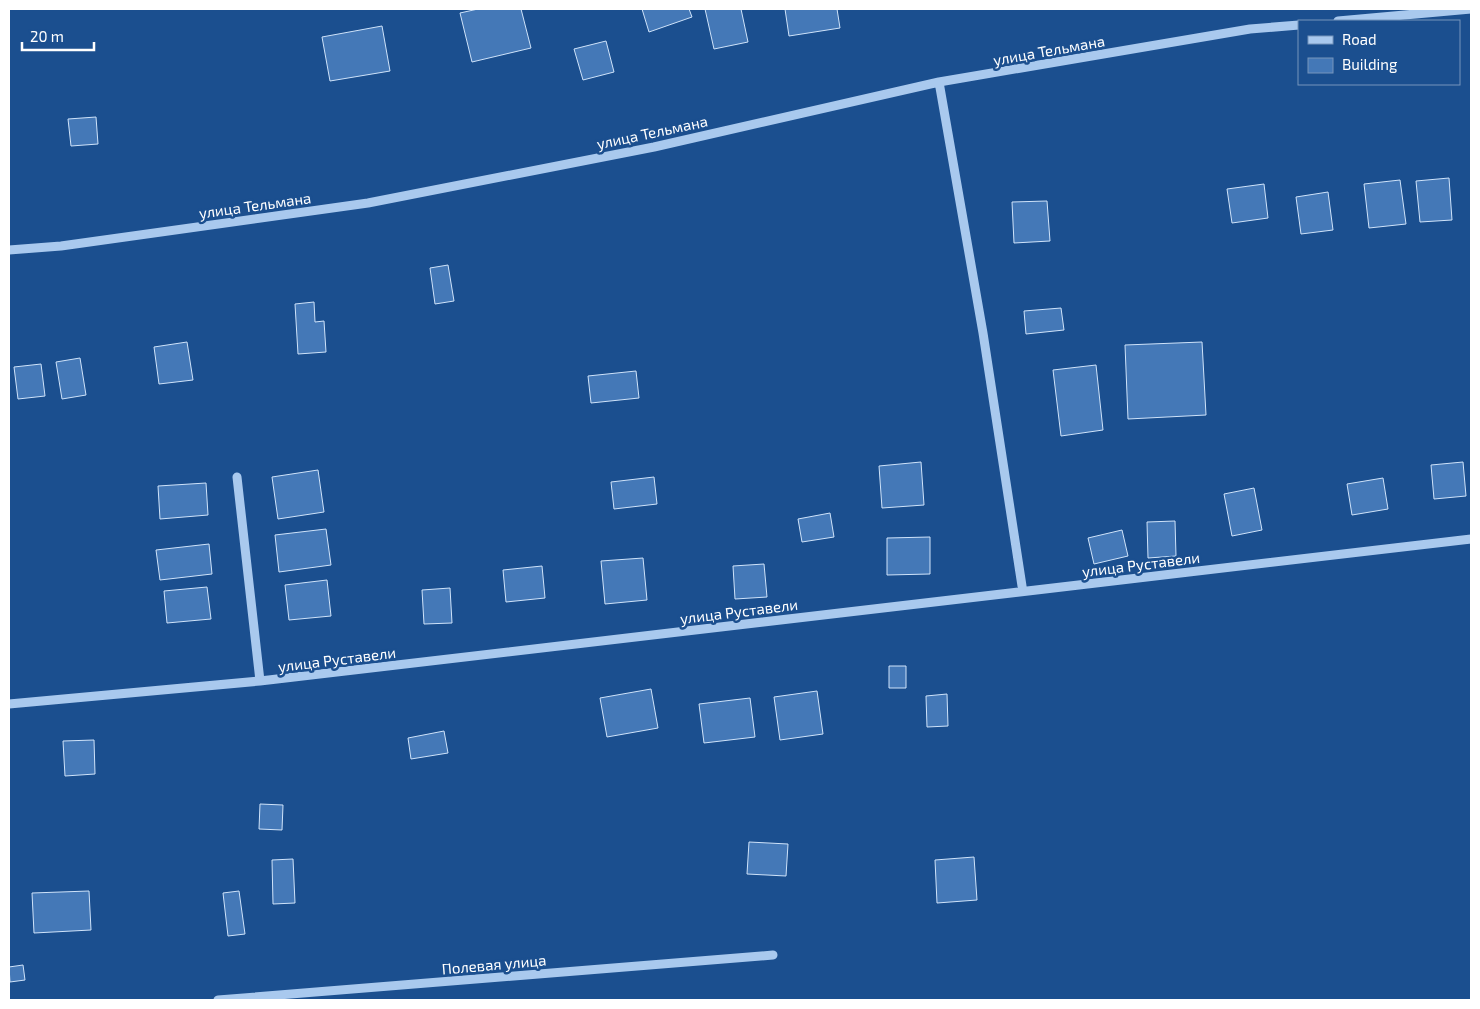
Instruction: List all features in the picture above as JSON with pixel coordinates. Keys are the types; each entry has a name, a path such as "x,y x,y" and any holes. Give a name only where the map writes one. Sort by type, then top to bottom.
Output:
{"street":[{"path":"1349,20 1471,9"},
{"name":"улица Тельмана","path":"9,250 61,246 368,203 654,147 939,82 1250,29 1298,25"},
{"path":"939,82 983,333 1022,586"},
{"path":"237,477 260,681"},
{"name":"улица Руставели","path":"9,704 260,681 1471,539"},
{"name":"Полевая улица","path":"218,1000 773,955"}],"building":[{"path":"478,9 521,9 531,48 472,62 460,13"},
{"path":"642,9 689,9 692,17 649,32"},
{"path":"705,9 741,9 748,42 714,49"},
{"path":"785,9 837,9 840,28 789,36"},
{"path":"382,26 390,71 330,81 322,37"},
{"path":"606,41 614,72 583,80 574,49"},
{"path":"96,117 98,144 71,146 68,119"},
{"path":"1449,178 1452,220 1420,222 1416,181"},
{"path":"1400,180 1406,224 1369,228 1364,184"},
{"path":"1264,184 1268,218 1232,223 1227,189"},
{"path":"1328,192 1333,230 1301,234 1296,197"},
{"path":"1047,201 1050,241 1014,243 1012,202"},
{"path":"448,265 454,301 435,304 430,268"},
{"path":"314,302 315,322 324,321 326,352 298,354 295,304"},
{"path":"1061,308 1064,330 1026,334 1024,311"},
{"path":"187,342 193,380 159,384 154,347"},
{"path":"1202,342 1206,415 1128,419 1125,345"},
{"path":"80,358 86,395 62,399 56,362"},
{"path":"41,364 45,396 18,399 14,367"},
{"path":"1096,365 1103,430 1061,436 1053,370"},
{"path":"636,371 639,398 591,403 588,376"},
{"path":"921,462 924,505 882,508 879,466"},
{"path":"1463,462 1466,496 1434,499 1431,465"},
{"path":"318,470 324,512 278,519 272,477"},
{"path":"654,477 657,504 614,509 611,482"},
{"path":"1383,478 1388,509 1352,515 1347,484"},
{"path":"206,483 208,515 160,519 158,486"},
{"path":"1254,488 1262,530 1232,536 1224,494"},
{"path":"830,513 834,537 802,542 798,519"},
{"path":"1175,521 1176,556 1148,558 1147,522"},
{"path":"326,529 331,565 279,572 275,535"},
{"path":"1122,530 1128,556 1094,564 1088,538"},
{"path":"930,537 930,574 887,575 887,538"},
{"path":"209,544 212,574 160,580 156,550"},
{"path":"643,558 647,600 605,604 601,561"},
{"path":"764,564 767,597 735,599 733,566"},
{"path":"542,566 545,598 506,602 503,570"},
{"path":"327,580 331,616 289,620 285,585"},
{"path":"207,587 211,619 167,623 164,591"},
{"path":"450,588 452,623 424,624 422,590"},
{"path":"889,666 906,666 906,688 889,688"},
{"path":"651,689 658,728 607,737 600,698"},
{"path":"817,691 823,734 780,740 774,697"},
{"path":"947,694 948,726 927,727 926,696"},
{"path":"750,698 755,737 704,743 699,704"},
{"path":"444,731 448,753 411,759 408,738"},
{"path":"94,740 95,774 65,776 63,741"},
{"path":"260,804 283,805 282,830 259,829"},
{"path":"749,842 788,844 786,876 747,874"},
{"path":"974,857 977,900 937,903 935,860"},
{"path":"293,859 295,903 273,904 272,860"},
{"path":"89,891 91,930 34,933 32,893"},
{"path":"239,891 245,934 228,936 223,893"},
{"path":"23,965 25,980 10,982 9,967"}]}
